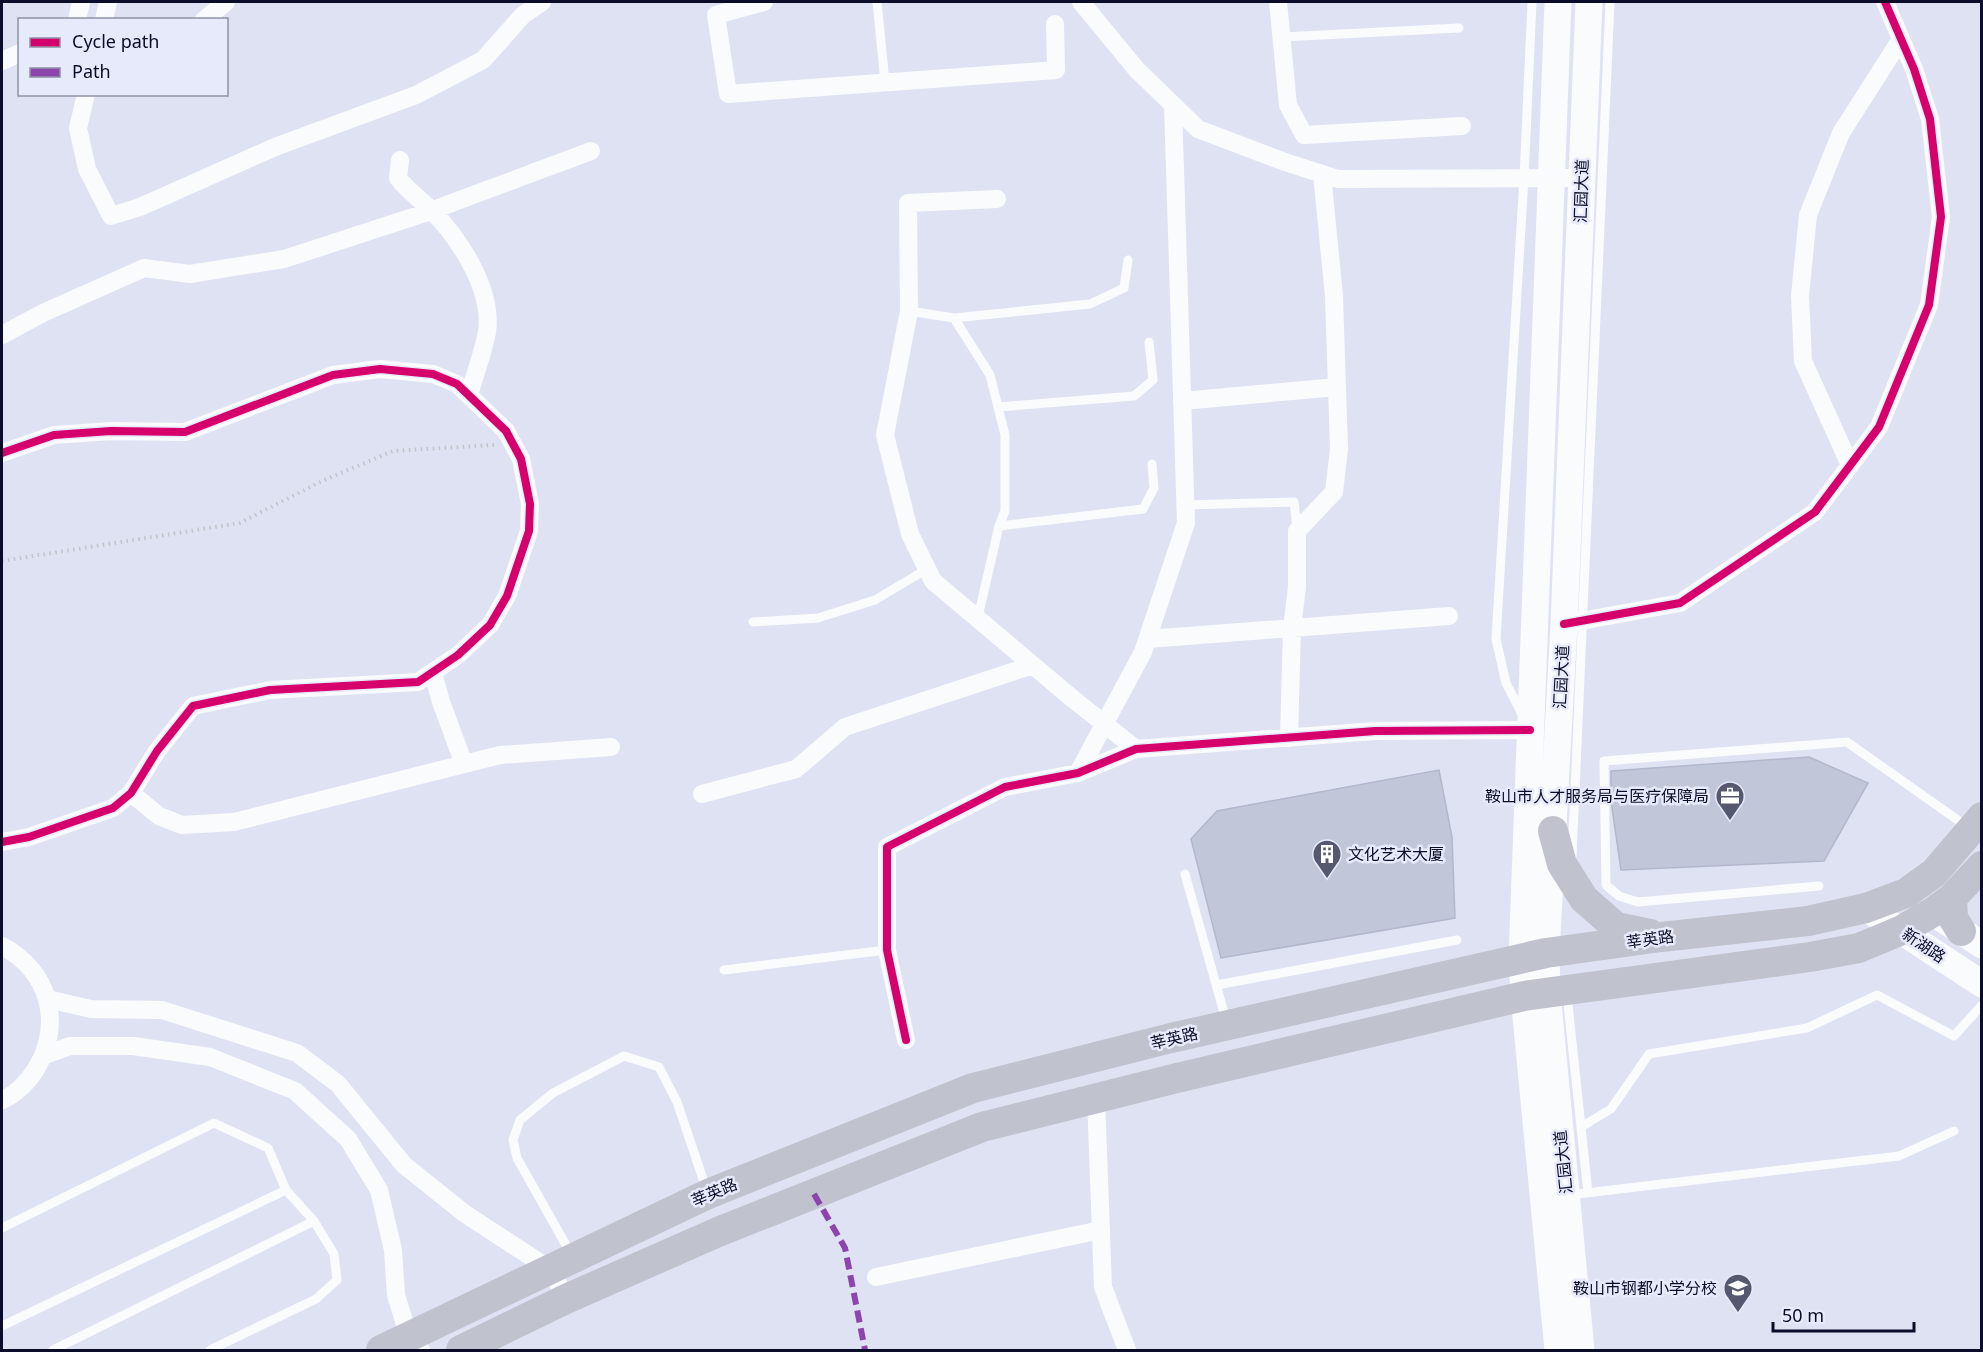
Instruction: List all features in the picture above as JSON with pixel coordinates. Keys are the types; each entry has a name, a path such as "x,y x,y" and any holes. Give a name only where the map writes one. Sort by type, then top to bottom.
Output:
{"main road":[{"name":"汇园大道","path":"1558,2 1530,730 1534,956 1546,993 1577,1194 1581,1350"},
{"name":"汇园大道","path":"1534,956 1553,831 1573,623 1582,178 1589,2"},
{"name":"莘英路","path":"381,1350 415,1344 562,1264 708,1194 973,1088 1228,1025 1534,956 1661,937 1808,921 1866,908 1906,893 1934,873 1976,823"},
{"path":"1553,831 1562,864 1584,899 1617,927 1661,937"},
{"path":"461,1350 566,1299 718,1232 982,1127 1096,1098 1546,993 1810,957 1858,948 1902,930 1943,905 1982,866"},
{"name":"新湖路","path":"1906,893 1943,905"},
{"path":"1943,905 1971,938"},
{"name":"新湖路","path":"1866,908 1982,984"},
{"name":"汇园大道","path":"1546,993 1558,1350"}],"street":[{"path":"77,18 81,2"},
{"path":"104,18 108,2"},
{"path":"206,18 226,2"},
{"path":"86,96 78,128 87,169 111,216 140,207 275,147 416,95 483,60 523,15 542,2"},
{"path":"764,2 716,15 728,94 1056,70 1054,24"},
{"path":"1081,2 1137,70 1198,129 1322,174 1338,179 1582,178"},
{"path":"1278,2 1288,105 1304,135 1462,126"},
{"path":"1573,623 1680,603 1815,512 1879,427 1929,305 1941,217 1930,118 1914,69 1885,2"},
{"path":"1850,465 1803,361 1800,296 1808,215 1841,133 1901,39"},
{"path":"2,61 18,54"},
{"path":"1078,773 1143,652 1186,523 1173,105"},
{"path":"2,335 43,313 144,268 190,274 284,259 431,210 591,151"},
{"path":"400,160 398,178 408,191 431,210 461,247 483,291 488,310 487,332 469,395"},
{"path":"1289,738 1292,628 1297,587 1297,531 1334,492 1340,449 1334,296 1322,174"},
{"path":"997,199 908,202 909,311 885,435 910,534 933,581 1136,749"},
{"path":"2,453 54,435 111,431 185,432 333,375 380,369 433,374 457,384 506,431 521,459 530,504 529,531 507,596 490,625 458,656 433,673 418,682 270,690 194,706 157,751 131,793 112,808 29,837 2,842"},
{"path":"1182,401 1337,387"},
{"path":"1148,639 1449,616"},
{"path":"702,794 796,769 845,728 1033,665"},
{"path":"433,673 464,765"},
{"path":"906,1040 887,950 886,847 1005,787 1078,773 1136,749 1375,731 1530,730"},
{"path":"131,793 159,816 182,825 234,822 500,755 611,747"},
{"path":"2,946 15,953 35,974 47,999 50,1018 50,1037 45,1054 30,1079 8,1098 2,1100"},
{"path":"47,999 91,1009 162,1011 297,1053 338,1084 404,1165 465,1213 562,1264 566,1299"},
{"path":"45,1054 70,1046 133,1046 210,1057 295,1091 348,1139 379,1190 393,1250 396,1295 415,1344"},
{"path":"1096,1098 1103,1287 1127,1350"},
{"path":"876,1277 1101,1230"}],"lane":[{"path":"877,2 885,82"},
{"path":"1530,730 1506,682 1496,639 1524,178 1532,2"},
{"path":"1571,877 1573,623 1610,2"},
{"path":"1282,37 1459,28"},
{"path":"909,311 954,318 1090,304 1124,288 1128,260"},
{"path":"954,318 990,375 1005,435 1005,511 999,526 978,618"},
{"path":"998,407 1134,396 1154,380 1149,342"},
{"path":"999,526 1143,509 1154,488 1152,464"},
{"path":"1185,505 1294,502 1297,531"},
{"path":"753,622 818,618 875,600 927,569"},
{"path":"1819,886 1638,902 1619,896 1606,885 1604,761 1848,742 1976,823"},
{"path":"1185,874 1228,1025"},
{"path":"1216,986 1456,940"},
{"path":"724,970 887,950"},
{"path":"1546,993 1581,1127 1577,1194 1899,1156 1954,1131"},
{"path":"1581,1127 1611,1109 1649,1054 1807,1028 1877,995 1954,1036 1982,1005"},
{"path":"562,1264 517,1158 513,1140 520,1120 553,1093 624,1056 659,1067 677,1102 708,1194"},
{"path":"2,1228 214,1123 268,1148 286,1190 314,1221 334,1254 337,1280 316,1299 210,1350"},
{"path":"2,1326 286,1190"},
{"path":"53,1350 314,1221"}],"path":[{"path":"2,561 240,523 322,481 393,451 513,444"}],"building":[{"name":"鞍山市人才服务局与医疗保障局","path":"1809,757 1868,783 1824,861 1621,870 1611,801 1611,771"},
{"name":"文化艺术大厦","path":"1439,770 1452,837 1455,918 1221,958 1191,839 1217,811"}],"marked path":[{"path":"814,1194 845,1248 865,1350"}],"cycle path":[{"path":"1564,624 1680,603 1815,512 1879,427 1929,305 1941,217 1930,119 1914,69 1885,2"},
{"path":"2,453 54,435 111,431 185,432 333,375 380,369 433,374 457,384 506,431 521,459 530,504 529,531 507,596 490,625 458,655 418,682 270,690 193,706 157,751 131,793 113,808 29,837 2,842"},
{"path":"906,1040 887,950 887,847 1005,787 1078,773 1136,749 1375,731 1530,730"}],"place":[{"name":"鞍山市人才服务局与医疗保障局","path":"1730,822"},
{"name":"文化艺术大厦","path":"1327,880"},
{"name":"鞍山市钢都小学分校","path":"1738,1314"}]}
